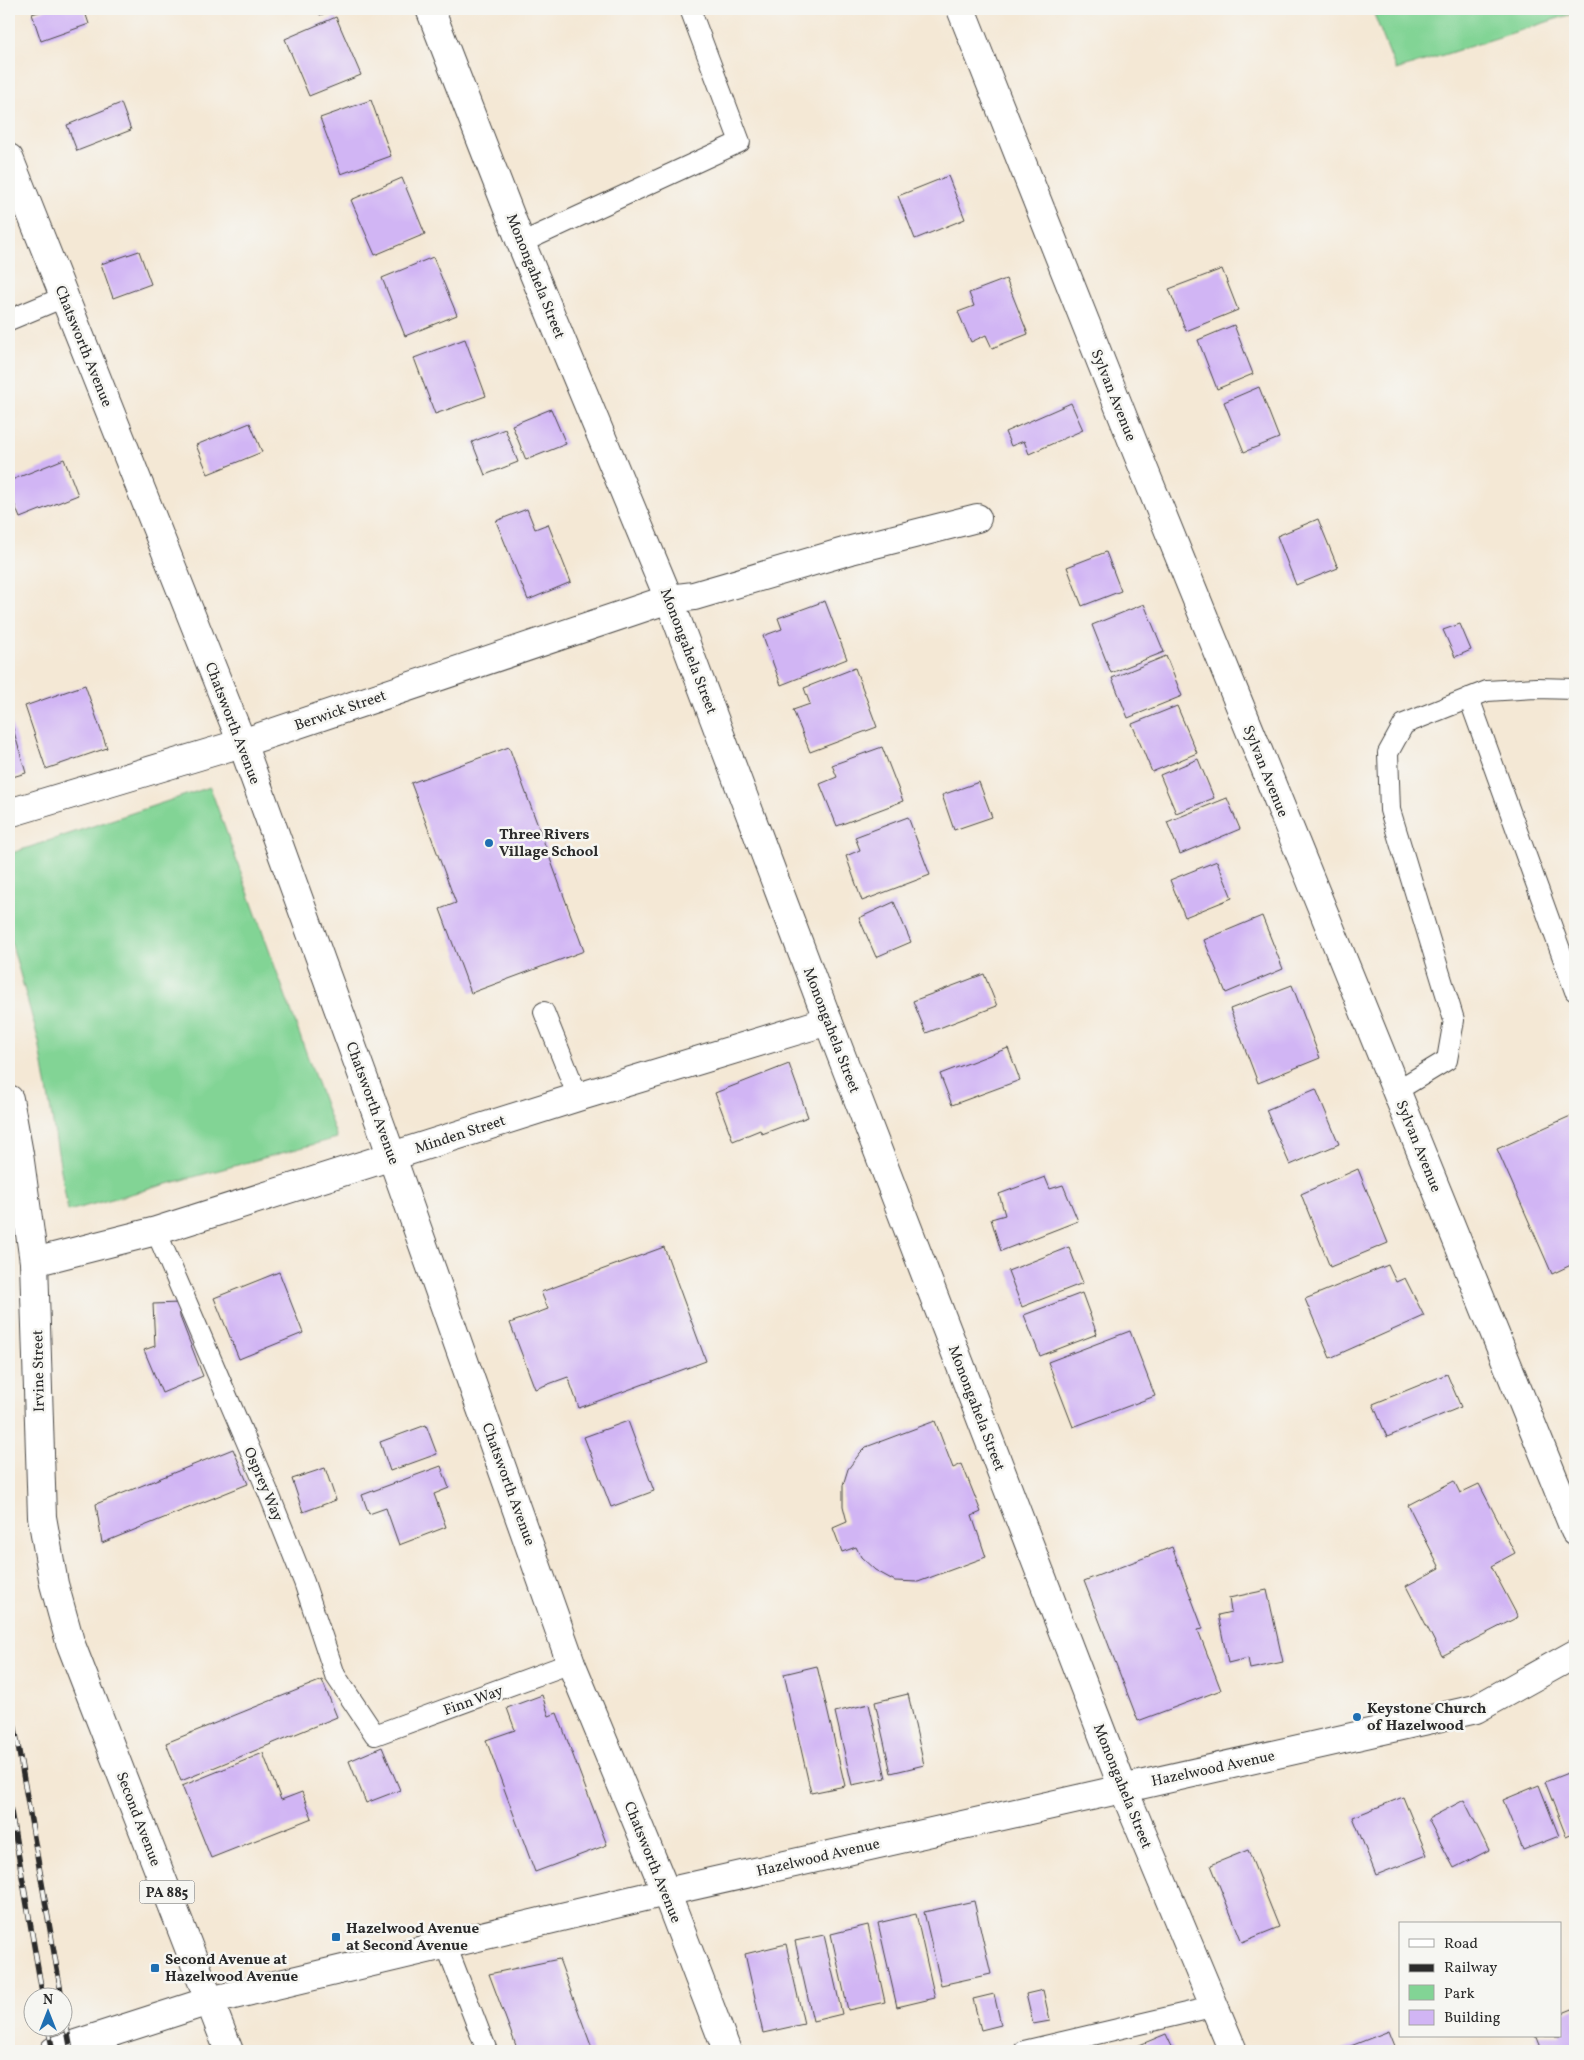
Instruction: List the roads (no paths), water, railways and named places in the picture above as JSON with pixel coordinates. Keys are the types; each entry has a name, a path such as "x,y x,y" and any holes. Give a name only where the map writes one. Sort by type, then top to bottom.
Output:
{"street":[{"name":"Monongahela Street","path":"430,9 521,243 669,599 1122,1788 1216,2006 1233,2051"},
{"name":"Sylvan Avenue","path":"961,9 1132,442 1575,1531"},
{"name":"Chatsworth Avenue","path":"9,158 242,743 392,1156 571,1663 666,1892 727,2051"},
{"name":"Berwick Street","path":"9,813 242,743 669,599 694,596 851,550 977,518"},
{"name":"Minden Street","path":"34,1262 156,1231 828,1020"},
{"name":"Irvine Street","path":"9,1099 19,1154 34,1262 42,1517 54,1584 70,1642"},
{"name":"Second Avenue","path":"70,1642 229,2051"},
{"name":"Hazelwood Avenue","path":"54,2051 208,2001 666,1892 1476,1709 1575,1654"}],"lane":[{"path":"521,243 740,142 690,9"},
{"path":"9,320 64,297"},
{"path":"1396,1091 1447,1060 1454,1020 1390,810 1388,754 1404,724 1487,691 1536,688 1575,689"},
{"path":"1469,698 1575,991"},
{"path":"544,1012 578,1097"},
{"name":"Osprey Way","path":"156,1231 269,1494 304,1582 335,1675 374,1735"},
{"name":"Finn Way","path":"374,1735 571,1663"},
{"path":"446,1945 487,2051"},
{"path":"1024,2051 1216,2006"}],"railway":[{"path":"9,1694 60,1988"},
{"path":"9,1800 41,1988"},
{"path":"50,2038 53,2051"},
{"path":"69,2038 71,2051"}],"place":[{"name":"Three Rivers Village School","path":"489,843"},
{"name":"Keystone Church of Hazelwood","path":"1357,1717"},
{"name":"Hazelwood Avenue at Second Avenue","path":"336,1937"},
{"name":"Second Avenue at Hazelwood Avenue","path":"155,1968"}]}
